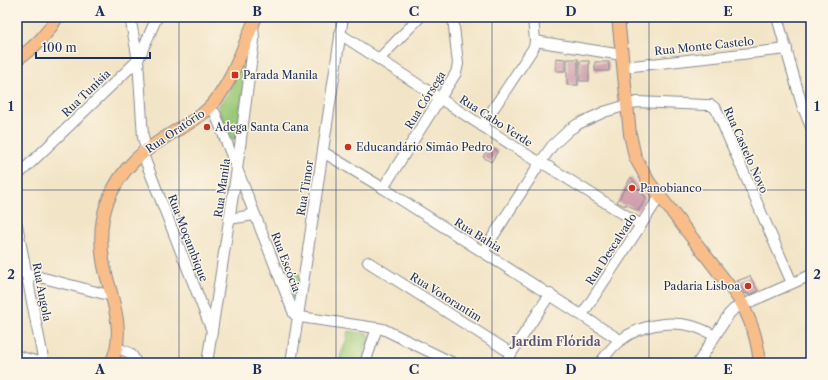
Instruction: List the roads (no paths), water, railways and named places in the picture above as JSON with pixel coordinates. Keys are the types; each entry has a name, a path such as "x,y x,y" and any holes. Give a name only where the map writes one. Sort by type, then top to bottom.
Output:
{"main road":[{"path":"17,59 46,35 57,17"},
{"path":"618,17 630,134 635,157 646,178 736,295 755,332 760,363"},
{"name":"Rua Oratório","path":"111,363 117,348 118,324 101,246 104,216 107,204 118,180 128,166 144,151 199,117 214,103 228,82 254,19"}],"street":[{"name":"Rua Moçambique","path":"130,17 138,60 144,151 212,331"},
{"name":"Rua Tunísia","path":"17,176 138,60 157,17"},
{"path":"379,59 420,17"},
{"name":"Rua Córsega","path":"383,188 458,68 453,17"},
{"path":"482,126 532,51 535,41 533,17"},
{"path":"777,17 802,105 811,127"},
{"name":"Rua Timor","path":"291,363 342,18"},
{"name":"Rua Manila","path":"207,363 237,169 254,40 254,19"},
{"name":"Rua Cabo Verde","path":"340,34 540,163 549,167 641,225"},
{"name":"Rua Monte Castelo","path":"535,41 623,61 787,49"},
{"name":"Rua Castelo Novo","path":"483,252 540,163 556,142 578,124 597,115 637,102 706,105 716,109 792,283"},
{"name":"Rua Escócia","path":"215,113 292,310 298,317"},
{"name":"Rua Bahia","path":"323,152 383,188 620,340"},
{"name":"Rua Descalvado","path":"582,315 660,196"},
{"path":"229,219 254,214"},
{"name":"Rua Angola","path":"17,225 22,272 43,363"},
{"name":"Rua Votorantim","path":"368,262 511,353"},
{"path":"22,272 112,296"},
{"path":"698,363 731,312 742,305 811,275"},
{"path":"505,363 550,294"},
{"path":"199,299 208,300 217,298"},
{"path":"298,317 386,330 453,363"},
{"path":"600,363 620,340 644,328 666,324 692,326 715,336"},
{"path":"365,363 377,328"},
{"path":"117,348 131,353 136,363"},
{"path":"17,356 43,363"}],"place":[{"name":"Parada Manila","path":"235,75"},
{"name":"Adega Santa Cana","path":"207,127"},
{"name":"Educandário Simão Pedro","path":"348,147"},
{"name":"Panobianco","path":"632,188"},
{"name":"Padaria Lisboa","path":"748,286"}],"district":[{"name":"Jardim Flórida","path":"556,341"}]}
